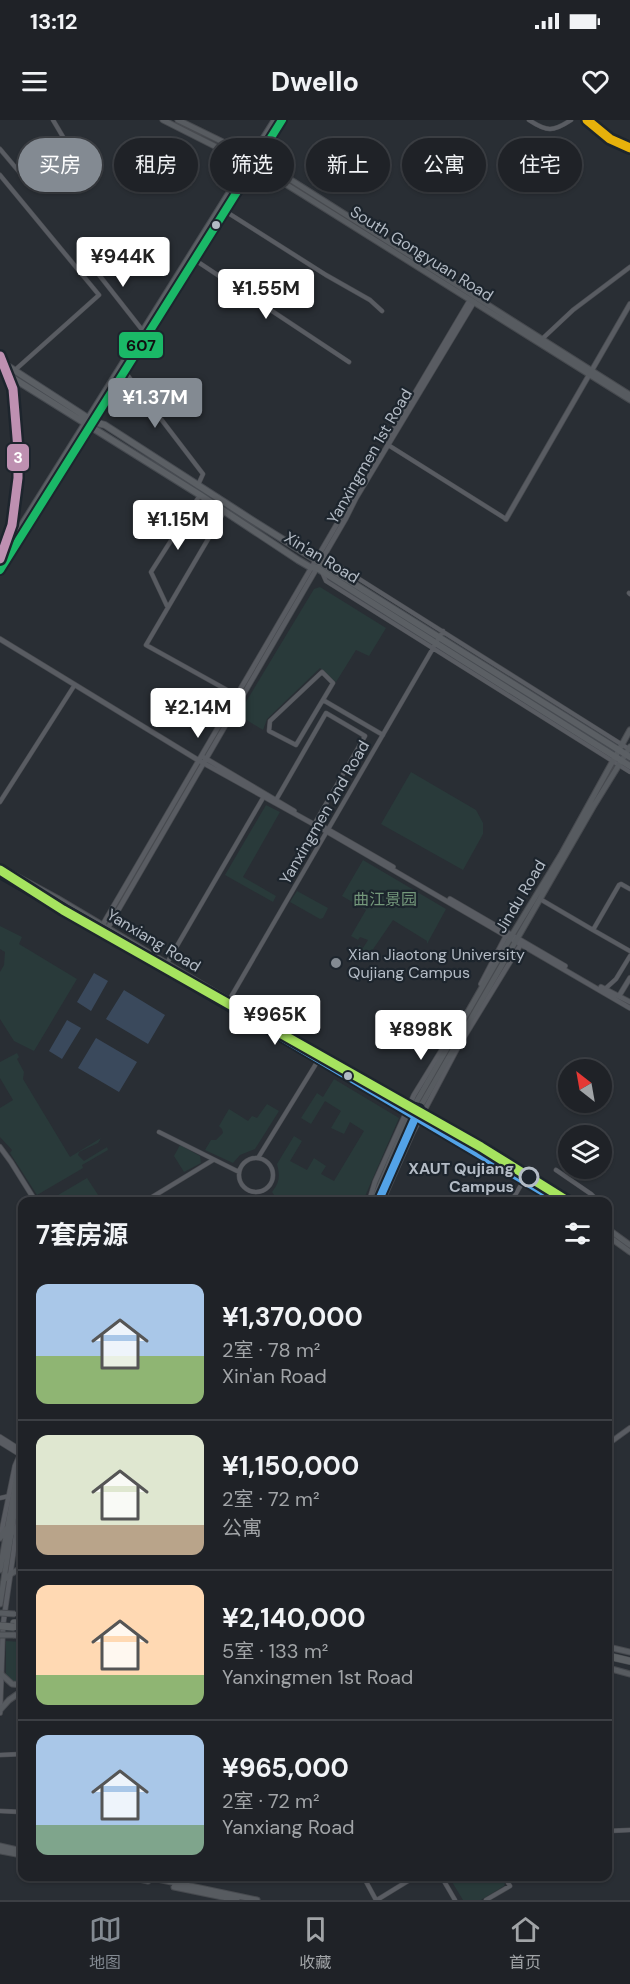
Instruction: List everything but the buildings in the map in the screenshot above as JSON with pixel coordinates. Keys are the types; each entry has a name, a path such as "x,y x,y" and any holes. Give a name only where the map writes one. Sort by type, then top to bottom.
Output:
{"highway":[{"path":"0,1624 14,1628 18,1626"},
{"path":"612,1659 630,1663"}],"main road":[{"name":"South Gongyuan Road","path":"163,120 210,141"},
{"name":"South Gongyuan Road","path":"178,120 211,138"},
{"path":"266,138 275,120"},
{"path":"270,138 282,120"},
{"name":"South Gongyuan Road","path":"294,186 630,395"},
{"name":"South Gongyuan Road","path":"294,187 472,301 540,341"},
{"path":"0,570 144,332 234,192"},
{"path":"0,560 124,372 236,192"},
{"name":"Xin'an Road","path":"0,361 224,512 617,761 630,766"},
{"name":"Xin'an Road","path":"0,370 90,423 105,425 321,562 629,751"},
{"name":"South Gongyuan Road","path":"590,372 630,400"},
{"name":"Jindu Road","path":"514,939 540,899 617,761 620,747 630,730"},
{"name":"Jindu Road","path":"413,1115 562,853 617,761 629,751"},
{"name":"Yanxiang Road","path":"0,867 553,1197"},
{"name":"Yanxiang Road","path":"0,873 167,963 228,1002"},
{"name":"Yanxiang Road","path":"321,1057 416,1108 566,1197"},
{"path":"373,1197 413,1115"},
{"path":"382,1197 413,1115"},
{"path":"612,1232 630,1245"},
{"path":"612,1239 630,1252"},
{"path":"0,1604 18,1472"},
{"path":"0,1570 18,1486"},
{"path":"11,1524 18,1542"},
{"path":"0,1538 11,1524"},
{"path":"3,1584 10,1574 18,1570"},
{"path":"0,1613 18,1614"},
{"path":"0,1635 14,1628 18,1632"},
{"path":"612,1648 630,1652"},
{"path":"612,1669 630,1674"},
{"path":"1,1673 12,1684 18,1685"},
{"path":"0,1711 18,1694"},
{"path":"0,1846 18,1852"},
{"path":"0,1851 18,1853"},
{"path":"149,1881 237,1900"},
{"path":"167,1881 257,1900"}],"street":[{"path":"0,149 32,187 44,188 69,147 53,120"},
{"path":"529,120 545,129 552,130 571,120"},
{"path":"0,175 99,295 15,371"},
{"path":"225,211 370,300 382,311"},
{"path":"85,257 144,332"},
{"path":"194,260 350,362"},
{"path":"540,341 573,310 630,267"},
{"name":"Yanxingmen 1st Road","path":"202,759 236,695 321,562 386,444 472,301"},
{"path":"386,444 506,519 630,304"},
{"path":"124,372 203,474 198,485"},
{"path":"167,607 152,572 200,495"},
{"path":"224,512 146,645 236,695"},
{"name":"Yanxingmen 1st Road","path":"104,929 202,759 316,569"},
{"name":"Yanxingmen 2nd Road","path":"228,1002 441,634"},
{"path":"0,639 74,686 192,755 276,800 630,1008"},
{"path":"322,672 333,683 322,700 296,745 269,731 270,721 322,672"},
{"path":"0,802 74,686"},
{"path":"322,700 383,735"},
{"path":"276,800 326,713 365,736 315,823"},
{"path":"298,741 308,745"},
{"path":"202,759 263,798 327,830"},
{"path":"617,761 630,772"},
{"path":"167,963 263,798"},
{"path":"593,930 619,885 630,890"},
{"path":"540,899 630,951"},
{"path":"514,939 630,1002"},
{"path":"413,1115 463,1039 514,939"},
{"path":"605,989 616,980 630,956"},
{"path":"619,996 630,978"},
{"path":"258,1158 321,1057"},
{"path":"159,1132 239,1172"},
{"path":"0,1147 33,1197"},
{"path":"258,1158 267,1162 272,1170 272,1180 267,1188 258,1192 247,1190 240,1182 239,1172 248,1160 258,1158"},
{"path":"152,1197 213,1160"},
{"path":"556,1170 594,1197"},
{"path":"514,1197 524,1180"},
{"path":"612,1441 630,1428"},
{"path":"0,1437 18,1450"},
{"path":"0,1442 18,1451"},
{"path":"0,1538 18,1460"},
{"path":"0,1498 9,1496"},
{"path":"0,1711 3,1625 18,1522"},
{"path":"0,1755 18,1754"},
{"path":"0,1811 18,1812"},
{"path":"612,1831 630,1830"},
{"path":"366,1881 377,1900 408,1881"},
{"path":"444,1881 455,1900"},
{"path":"486,1900 510,1886 507,1881"}],"green space":[{"path":"320,587 386,628 369,656 356,650 336,682 320,668 267,719 263,730 238,715 314,589"},
{"path":"411,772 476,810 483,823 483,834 463,870 381,824"},
{"path":"266,805 280,812 243,877 276,896 273,902 225,875"},
{"name":"曲江景园","path":"363,860 446,909 427,944 427,941 393,920 367,958 355,951 359,945 363,948 368,940 360,937 358,940 351,936 366,910 342,896"},
{"path":"297,891 328,908 323,918 320,919 290,902"},
{"path":"0,926 22,937 19,944 77,979 34,1051 14,1041 0,1019 0,972 4,965 5,952 0,949"},
{"path":"17,1053 19,1057 17,1059 24,1072 23,1079 70,1157 101,1138 98,1143 79,1152 78,1155 84,1161 107,1147 108,1150 82,1165 83,1168 37,1195 10,1153 12,1150 0,1137 0,1108 13,1100 0,1078 0,1062"},
{"path":"334,1079 399,1118 365,1197 275,1197 272,1192 279,1179 277,1164 294,1136 302,1141 290,1161 307,1170 314,1158 326,1166 321,1174 334,1181 364,1131 350,1122 344,1134 331,1128 341,1111 325,1101 311,1124 301,1118 317,1093 323,1097"},
{"path":"267,1104 279,1111 255,1149 240,1155 233,1163 205,1150 211,1140 216,1140 223,1133 219,1126 229,1109 248,1121 252,1116 257,1118"},
{"path":"180,1145 200,1156 201,1163 184,1172 174,1156"},
{"path":"87,1178 99,1197 55,1197"},
{"path":"6,1641 18,1642 18,1682 6,1676"},
{"path":"451,1881 504,1881 505,1883 504,1886 481,1900 463,1900"}],"water":[{"path":"94,973 108,981 91,1011 77,1002"},
{"path":"124,990 165,1015 148,1044 106,1019"},
{"path":"67,1020 81,1028 62,1059 49,1051"},
{"path":"96,1038 137,1062 119,1092 78,1068"}],"transit line":[{"name":"607","path":"0,570 282,120"},
{"path":"587,120 610,139 630,148"},
{"name":"3","path":"0,356 13,389 18,450 18,478 12,525 0,559"},
{"path":"0,870 63,910 481,1147 561,1197"},
{"path":"0,873 116,939 552,1197"},
{"path":"380,1197 419,1109 415,1108"}],"place":[{"name":"Xian Jiaotong University Qujiang Campus","path":"336,963"},
{"name":"XAUT Qujiang Campus","path":"529,1177"}]}
